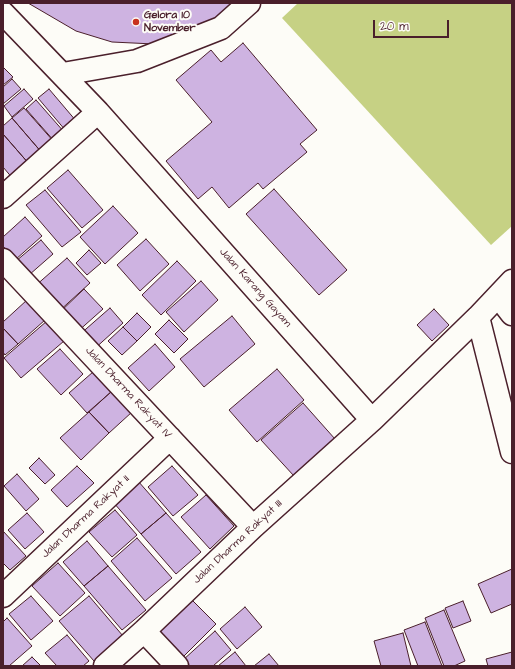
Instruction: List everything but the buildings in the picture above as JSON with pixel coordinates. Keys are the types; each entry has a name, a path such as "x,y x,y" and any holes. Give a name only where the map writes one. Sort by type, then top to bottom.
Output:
{"street":[{"path":"63,74 137,61 221,28 249,3"},
{"name":"Jalan Karang Gayam","path":"3,13 98,112 372,420"},
{"path":"3,197 98,112"},
{"name":"Jalan Dharma Rakyat IV","path":"3,260 253,527"},
{"path":"372,420 478,317 505,288"},
{"path":"505,288 512,314"},
{"path":"478,317 512,452"},
{"name":"Jalan Dharma Rakyat III","path":"105,666 253,527 372,420"},
{"name":"Jalan Dharma Rakyat II","path":"3,596 170,438"},
{"path":"144,631 177,666"}],"green space":[{"path":"298,3 512,3 512,226 491,245 282,18"}],"place":[{"name":"Gelora 10 November","path":"136,22"}]}
